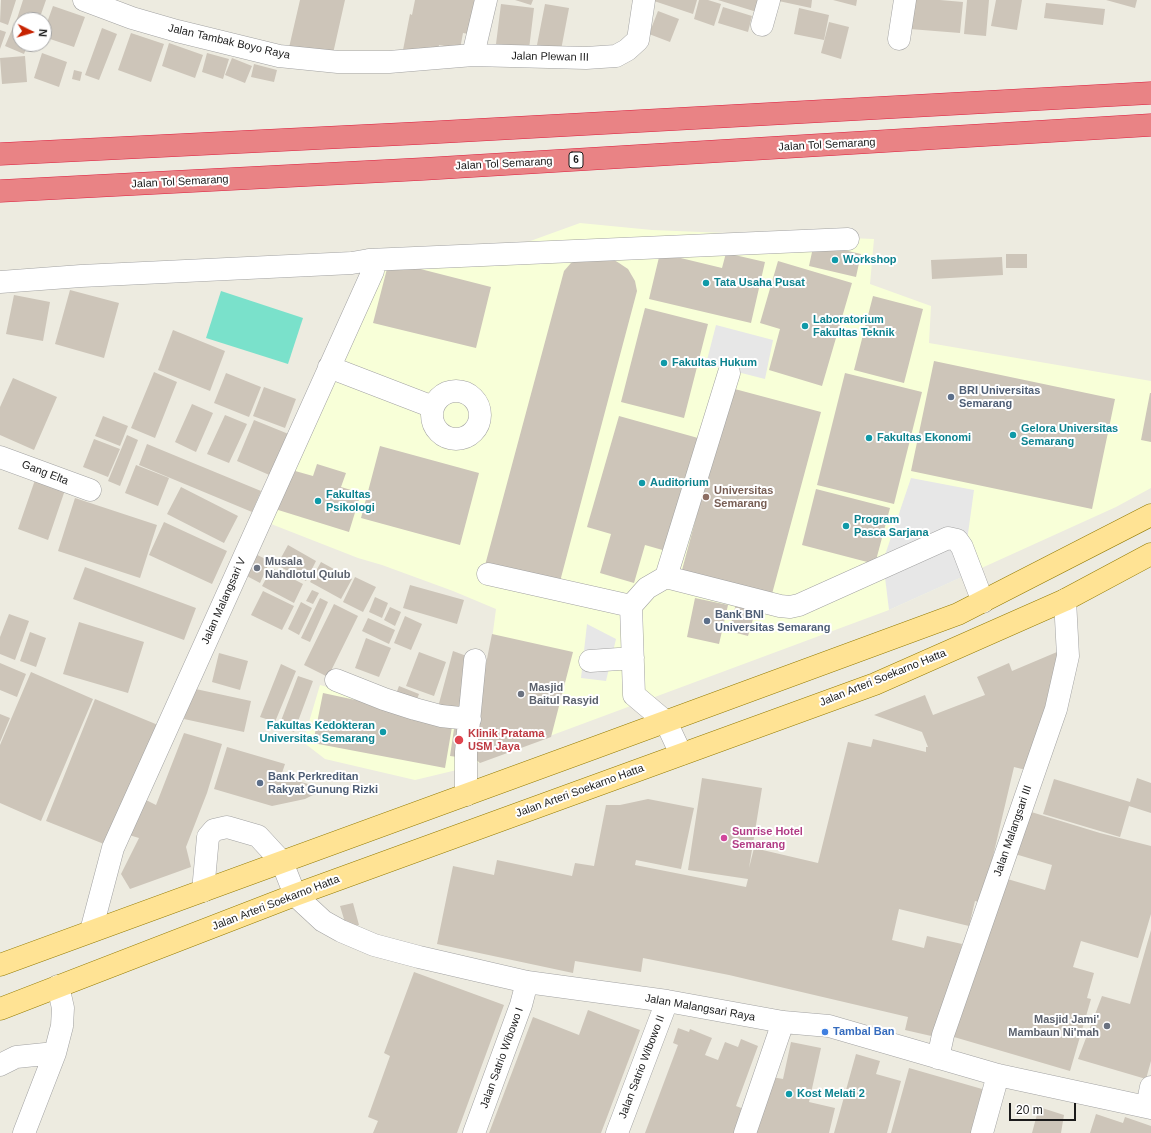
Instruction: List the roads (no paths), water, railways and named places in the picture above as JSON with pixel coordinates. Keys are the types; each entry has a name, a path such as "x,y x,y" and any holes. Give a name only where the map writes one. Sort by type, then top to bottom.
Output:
{"highway":[{"path":"0,154 438,132 1151,93"},
{"name":"Jalan Tol Semarang","path":"0,191 431,168 1151,125"}],"main road":[{"path":"0,965 958,614 1151,514"},
{"name":"Jalan Arteri Soekarno Hatta","path":"0,1009 295,895 875,684 1065,600 1151,554"}],"street":[{"name":"Jalan Tambak Boyo Raya","path":"84,0 132,18 177,31 278,56 338,62 389,62 473,55"},
{"path":"473,55 486,0"},
{"name":"Jalan Plewan III","path":"473,55 586,58 616,56 627,50 638,40 644,0"},
{"path":"762,24 769,0"},
{"path":"899,39 905,0"},
{"path":"1,285 81,276 352,263 371,268 848,239"},
{"name":"Jalan Malangsari V","path":"91,931 113,848 329,367 371,268"},
{"path":"329,367 433,407"},
{"path":"681,754 666,722 634,694 632,606 647,588 666,577 729,373"},
{"name":"Gang Elta","path":"0,457 90,490"},
{"path":"666,577 780,606 790,607 799,605 948,538 957,540 962,547 983,602"},
{"path":"488,574 632,606"},
{"name":"Jalan Malangsari III","path":"938,1058 943,1035 1056,709 1068,656 1065,600"},
{"path":"590,660 632,658"},
{"path":"466,795 466,752 475,660"},
{"path":"336,680 384,699 415,709 441,716 470,719"},
{"path":"202,891 208,837 214,830 227,827 258,836 282,862"},
{"name":"Jalan Malangsari Raya","path":"282,862 295,895 323,921 341,931 374,945 528,982 667,1001 783,1022 829,1026 998,1075 1150,1101"},
{"name":"Jalan Satrio Wibowo I","path":"474,1133 528,982"},
{"path":"24,1133 55,1053 62,1026 63,1008 58,986"},
{"name":"Jalan Satrio Wibowo II","path":"617,1133 667,1001"},
{"path":"745,1133 783,1022"},
{"path":"0,1065 16,1057 55,1053"},
{"path":"982,1133 998,1075"}],"place":[{"name":"Workshop","path":"835,260"},
{"name":"Tata Usaha Pusat","path":"706,283"},
{"name":"Laboratorium Fakultas Teknik","path":"805,326"},
{"name":"Fakultas Hukum","path":"664,363"},
{"name":"BRI Universitas Semarang","path":"951,397"},
{"name":"Gelora Universitas Semarang","path":"1013,435"},
{"name":"Fakultas Ekonomi","path":"869,438"},
{"name":"Auditorium","path":"642,483"},
{"name":"Universitas Semarang","path":"706,497"},
{"name":"Fakultas Psikologi","path":"318,501"},
{"name":"Program Pasca Sarjana","path":"846,526"},
{"name":"Musala Nahdlotul Qulub","path":"257,568"},
{"name":"Bank BNI Universitas Semarang","path":"707,621"},
{"name":"Masjid Baitul Rasyid","path":"521,694"},
{"name":"Fakultas Kedokteran Universitas Semarang","path":"383,732"},
{"name":"Klinik Pratama USM Jaya","path":"459,740"},
{"name":"Bank Perkreditan Rakyat Gunung Rizki","path":"260,783"},
{"name":"Sunrise Hotel Semarang","path":"724,838"},
{"name":"Masjid Jami' Mambaun Ni'mah","path":"1107,1026"},
{"name":"Tambal Ban","path":"825,1032"},
{"name":"Kost Melati 2","path":"789,1094"}]}
